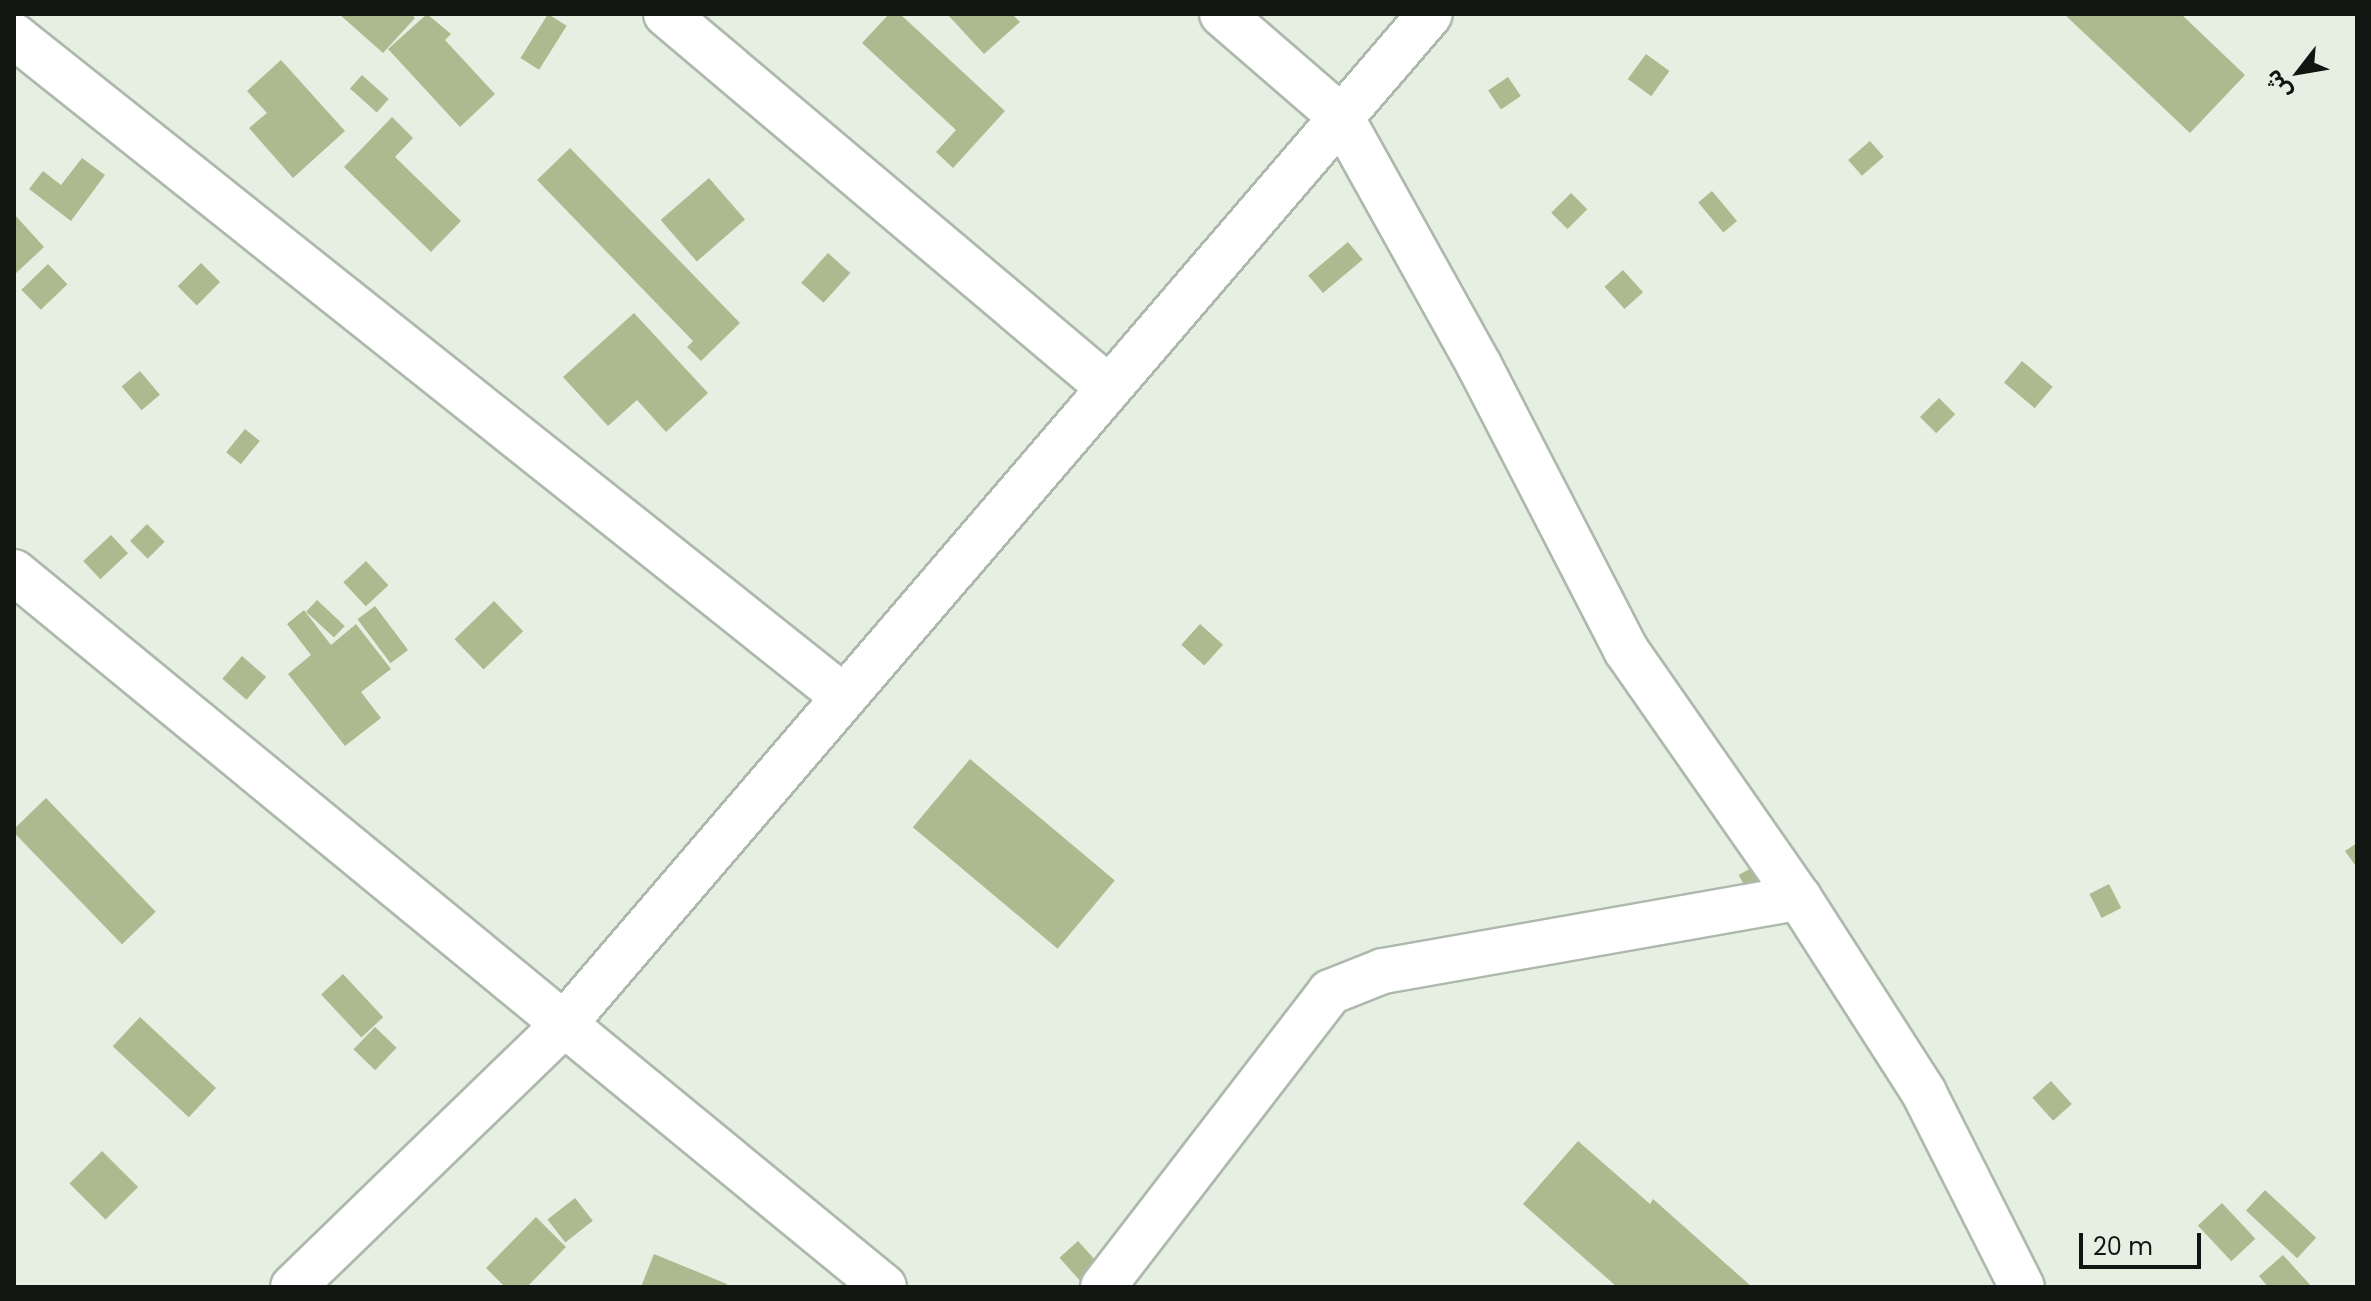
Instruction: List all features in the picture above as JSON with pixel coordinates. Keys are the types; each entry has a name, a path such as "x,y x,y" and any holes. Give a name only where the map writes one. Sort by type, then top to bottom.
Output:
{"street":[{"path":"666,14 1109,388"},
{"path":"1222,14 1341,117 1479,365 1626,650 1799,898 1924,1093 2022,1287"},
{"path":"293,1287 564,1024 1430,14"},
{"path":"14,36 844,697"},
{"path":"14,572 884,1287"},
{"path":"1103,1287 1330,992 1383,971 1799,898"}],"building":[{"path":"339,14 411,14 415,18 383,53"},
{"path":"427,14 451,34 445,40 495,94 460,127 388,49"},
{"path":"548,14 567,26 539,70 520,58"},
{"path":"889,14 900,14 1005,111 953,168 936,152 956,130 862,43"},
{"path":"947,14 1012,14 1020,22 984,54"},
{"path":"2064,14 2181,14 2245,75 2190,133"},
{"path":"1646,54 1669,71 1651,96 1628,79"},
{"path":"281,60 345,131 293,178 249,128 267,113 247,91"},
{"path":"362,75 389,99 377,112 350,88"},
{"path":"1508,77 1521,96 1501,109 1488,90"},
{"path":"392,117 413,138 395,157 461,221 431,252 344,167"},
{"path":"1870,141 1884,157 1862,176 1848,160"},
{"path":"570,148 740,323 701,361 687,347 693,341 537,180"},
{"path":"82,158 105,175 71,221 29,189 43,171 61,185"},
{"path":"709,178 745,220 697,261 661,220"},
{"path":"1712,191 1737,221 1723,232 1698,203"},
{"path":"1571,193 1587,209 1567,229 1551,213"},
{"path":"14,214 44,247 14,275"},
{"path":"1348,242 1363,260 1323,293 1308,275"},
{"path":"828,253 850,273 824,303 801,283"},
{"path":"201,263 220,282 197,305 178,286"},
{"path":"48,264 67,284 41,310 21,290"},
{"path":"1623,270 1643,292 1624,309 1604,287"},
{"path":"634,313 708,393 666,432 637,400 608,426 563,377"},
{"path":"2022,361 2053,387 2035,408 2004,382"},
{"path":"140,371 160,395 142,410 122,386"},
{"path":"1939,398 1955,414 1936,433 1920,417"},
{"path":"245,429 260,441 241,464 226,452"},
{"path":"147,524 165,542 148,559 130,541"},
{"path":"111,535 128,553 100,579 83,561"},
{"path":"366,561 389,585 366,606 343,582"},
{"path":"317,600 345,626 334,638 306,612"},
{"path":"494,601 523,631 484,669 454,639"},
{"path":"375,606 408,650 391,663 357,619"},
{"path":"304,610 331,645 356,624 391,669 361,692 381,718 345,746 288,674 311,655 287,624"},
{"path":"1200,624 1223,645 1204,666 1181,645"},
{"path":"242,656 266,677 246,700 222,679"},
{"path":"970,759 1115,880 1058,949 913,827"},
{"path":"46,798 156,912 122,944 14,833 14,829"},
{"path":"2357,843 2357,868 2345,851"},
{"path":"1764,861 1776,883 1751,897 1739,875"},
{"path":"2109,884 2121,908 2102,918 2089,894"},
{"path":"343,974 383,1017 361,1038 321,994"},
{"path":"140,1017 216,1088 189,1117 113,1046"},
{"path":"375,1027 397,1048 375,1070 353,1049"},
{"path":"2051,1081 2072,1104 2053,1121 2032,1098"},
{"path":"1578,1141 1650,1204 1653,1199 1752,1287 1617,1287 1523,1204"},
{"path":"102,1151 138,1187 106,1220 69,1184"},
{"path":"2265,1190 2316,1238 2297,1258 2246,1210"},
{"path":"575,1198 593,1221 565,1242 547,1220"},
{"path":"2222,1203 2255,1239 2231,1261 2198,1226"},
{"path":"536,1217 566,1247 527,1287 505,1287 486,1268"},
{"path":"1078,1241 1099,1264 1080,1281 1059,1258"},
{"path":"654,1254 727,1284 726,1287 641,1287"},
{"path":"2283,1255 2312,1287 2268,1287 2259,1276"}]}
